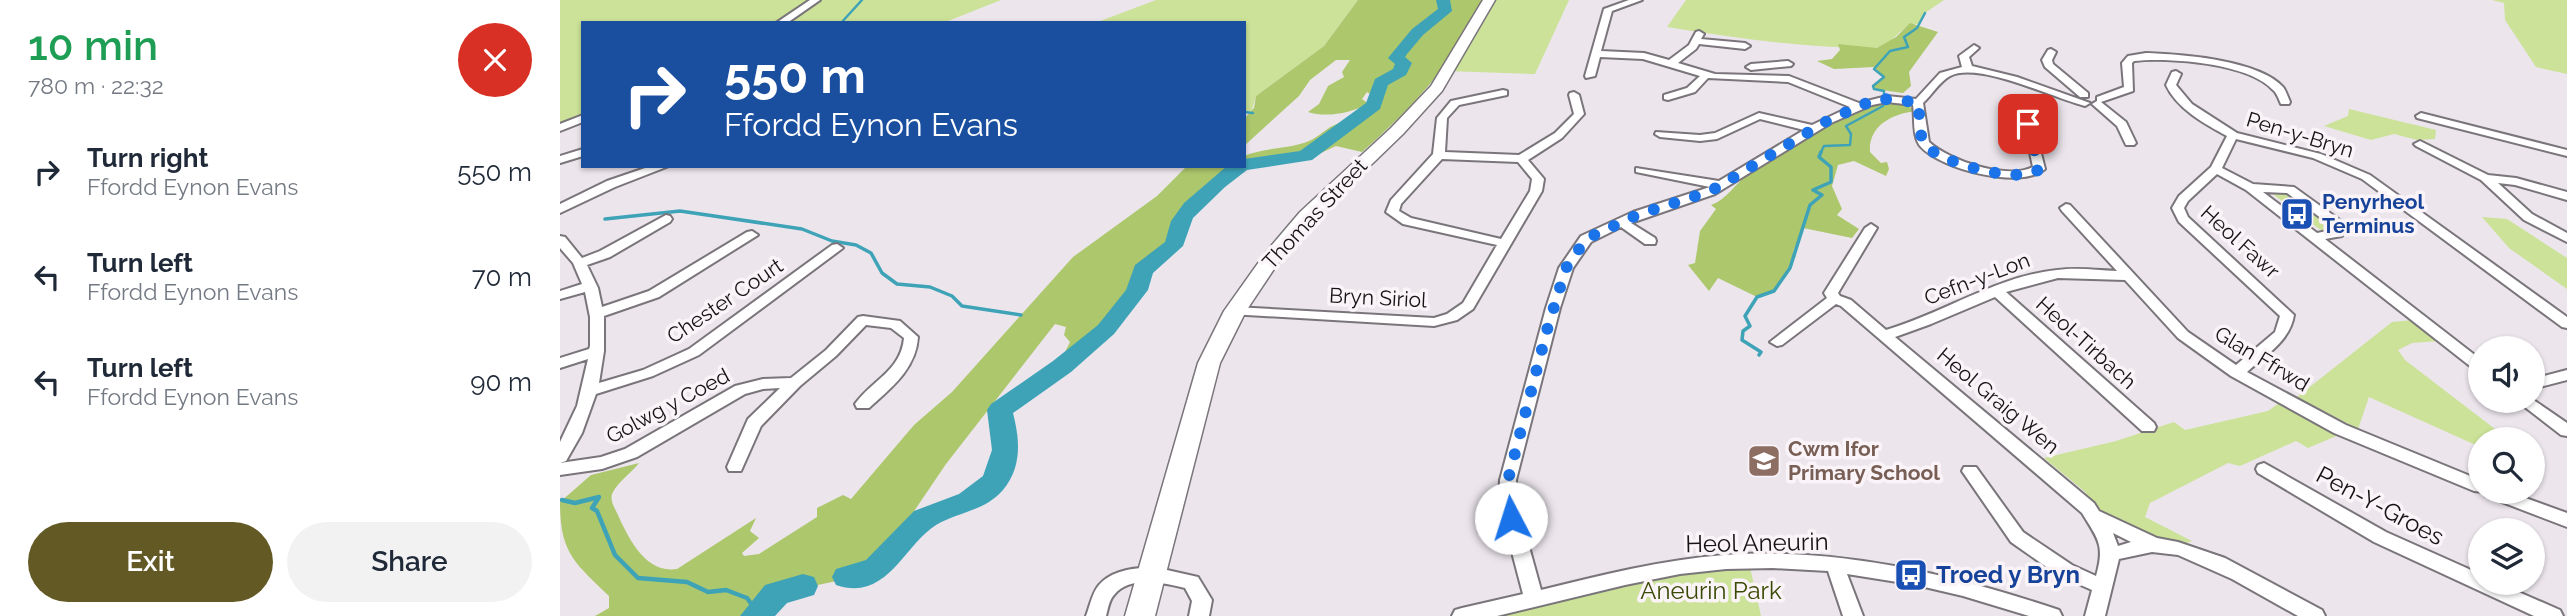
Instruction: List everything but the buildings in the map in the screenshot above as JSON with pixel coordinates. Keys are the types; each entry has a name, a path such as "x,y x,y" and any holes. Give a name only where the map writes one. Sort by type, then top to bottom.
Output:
{"main road":[{"name":"Thomas Street","path":"1140,616 1209,363 1235,311 1273,256 1307,216 1397,131 1437,88 1489,0"}],"street":[{"path":"783,21 816,0"},
{"path":"1590,76 1608,9 1638,0 1649,7"},
{"path":"1670,64 1690,50 1698,37 1745,46"},
{"path":"1968,70 1964,56 1974,48"},
{"path":"2051,52 2048,65 2083,98"},
{"path":"1597,54 1644,56 1706,75 1789,79 1858,106"},
{"path":"1534,601 1508,503 1513,458 1566,268 1586,239 1621,222 1700,196 1813,129 1858,106 1882,99 1917,102 1944,75 1968,70 1992,72 2060,96 2099,101 2129,89 2129,60 2169,56 2199,59 2251,74 2275,86 2284,95 2285,102"},
{"path":"1736,78 1741,68 1787,64"},
{"name":"Pen-y-Bryn","path":"2176,74 2171,85 2174,94 2233,135 2317,156 2366,177 2567,324"},
{"path":"1668,97 1691,90 1706,75"},
{"path":"1503,93 1455,103 1442,118 1439,155 1395,203 1393,215 1447,231 1504,243"},
{"path":"1439,155 1521,159 1548,146 1568,129 1579,114 1574,95"},
{"path":"2099,101 2122,124 2130,143"},
{"path":"1917,102 1925,146 2007,177 2033,174 2039,169 2028,124"},
{"path":"1663,136 1717,136 1759,116 1813,129"},
{"path":"2421,116 2567,153"},
{"path":"560,128 581,119"},
{"name":"Heol Fawr","path":"2233,135 2216,169 2180,202 2179,215 2278,304 2288,320 2280,335 2236,373"},
{"path":"2420,144 2485,178 2528,217 2567,238"},
{"path":"560,160 581,153"},
{"name":"Bryn Siriol","path":"1235,311 1434,322 1448,319 1468,306 1538,183 1534,172 1521,159"},
{"path":"560,209 611,184 657,168"},
{"path":"2216,169 2250,187 2468,358"},
{"path":"1640,170 1721,185"},
{"path":"2485,178 2567,196"},
{"path":"2250,187 2290,190 2340,226 2338,233 2313,238"},
{"name":"Glan Ffrwd","path":"2066,208 2183,335 2206,354 2340,429 2468,482"},
{"path":"580,263 605,254 666,219"},
{"path":"1621,222 1650,241"},
{"path":"1777,342 1835,299 1831,293 1871,228"},
{"path":"595,314 654,294 751,235"},
{"path":"560,240 580,263 589,286 595,314 597,352 591,390 577,428 560,457"},
{"name":"Chester Court","path":"591,390 648,373 694,352 836,248"},
{"name":"Cefn-y-Lon","path":"1884,335 1913,327 1997,291 2050,274 2129,276"},
{"path":"560,295 589,286"},
{"name":"Heol-Tirbach","path":"1997,291 2148,427"},
{"name":"Heol Graig Wen","path":"1835,299 1846,303 2079,500 2094,516 2106,537 2111,555"},
{"path":"735,467 754,423 863,320 902,327 911,337 908,354 894,375 863,404"},
{"path":"560,363 597,352"},
{"path":"2545,381 2567,375"},
{"name":"Golwg y Coed","path":"560,469 603,463 631,453 740,390 763,384 796,383"},
{"path":"2542,413 2567,431"},
{"name":"Pen-Y-Groes","path":"2264,469 2380,537 2553,616"},
{"path":"1970,471 2017,537 2065,570 2103,587"},
{"path":"2524,504 2567,520"},
{"path":"2094,516 2157,545 2194,554 2315,616"},
{"path":"2095,616 2111,555 2133,547 2157,545"},
{"name":"Heol Aneurin","path":"1462,616 1679,567 1733,563 1835,566 1894,573 1948,585 2052,616"},
{"path":"1835,566 1853,616"},
{"path":"1096,616 1105,591 1126,577 1151,575 1191,582 1202,600 1199,616"}],"green space":[{"path":"560,0 814,0 778,21 581,21 581,117 560,127"},
{"path":"820,0 1001,0 948,21 787,21"},
{"path":"1156,0 1358,0 1324,46 1256,96 1251,113 1246,112 1246,21 1100,21"},
{"path":"1358,0 1482,0 1459,44 1431,83 1398,119 1362,152 1336,146 1321,153 1246,165 1246,155 1309,141 1333,125 1365,113 1374,104 1376,98 1367,92 1362,99 1369,104 1354,110 1338,114 1308,112 1319,104 1328,86 1344,77 1342,72 1350,60 1336,60 1310,80 1299,96 1246,144 1246,117 1254,108 1256,96 1324,46"},
{"path":"1483,0 1569,0 1535,74 1446,71"},
{"path":"1686,0 1944,0 1925,13 1919,24 1906,27 1886,44 1874,48 1770,42 1667,27"},
{"path":"2492,0 2567,0 2567,74 2536,67 2505,20 2504,3"},
{"path":"1910,23 1938,32 1909,72 1911,86 1903,93 1874,89 1873,86 1884,77 1874,67 1834,69 1817,61 1832,59 1840,50 1838,44 1877,48 1896,37"},
{"path":"1876,103 1902,103 1917,111 1891,118 1873,134 1870,152 1881,163 1887,162 1889,169 1886,176 1854,161 1838,165 1832,186 1842,209 1837,215 1859,229 1852,238 1803,228 1793,252 1796,256 1774,291 1757,297 1718,278 1709,291 1688,265 1695,263 1700,231 1716,209 1711,205 1778,153"},
{"path":"2349,109 2436,130 2435,139 2417,140 2394,134 2371,140 2324,126 2348,116"},
{"path":"1185,168 1238,168 1191,207 1180,224 1175,242 1143,270 1132,299 1109,328 1054,374 1070,342 1064,335 1066,327 1055,324 946,464 904,526 886,565 869,574 776,594 756,616 595,616 609,608 609,596 571,555 563,533 560,502 591,475 639,463 615,488 612,500 632,543 656,566 677,569 756,518 750,531 759,538 742,553 744,556 759,554 817,517 817,508 843,495 851,499 914,425 952,392 1073,257 1157,196"},
{"path":"2266,189 2281,191 2333,229 2326,234"},
{"path":"2482,217 2507,219 2567,258 2567,289 2509,248"},
{"path":"2413,320 2439,341 2412,343 2398,350 2405,360 2468,408 2468,413 2474,413 2492,427 2468,427 2468,442 2369,397 2358,429 2297,397 2392,322"},
{"path":"2282,401 2341,434 2308,448 2296,441 2240,466 2228,463 2150,503 2145,517 2192,541 2184,544 2152,538 2106,517 2084,491 2044,458 2116,441 2174,422 2185,430 2268,411"},
{"name":"Aneurin Park","path":"1749,563 1761,616 1462,616 1679,567"}],"waterway":[{"path":"843,21 862,0"},
{"path":"1246,165 1305,156 1374,105 1381,82 1400,72 1404,63 1396,58 1401,51 1424,26 1445,11 1443,0"},
{"path":"1884,95 1884,91 1874,89 1873,86 1884,77 1874,69 1890,51 1908,47 1904,37 1917,28 1925,13"},
{"path":"1821,152 1824,146 1850,145 1851,134 1846,126 1883,106 1884,102"},
{"path":"1246,112 1253,113"},
{"path":"1759,355 1761,352 1742,340 1743,331 1750,326 1745,316 1757,297 1774,291 1790,268 1810,205 1822,195 1813,190 1831,182 1831,167 1819,157 1821,152"},
{"path":"847,577 876,568 885,562 903,538 924,519 969,501 993,483 1004,462 1005,438 1000,410 1062,367 1106,330 1137,290 1143,270 1173,246 1180,224 1191,207 1238,168"},
{"path":"605,219 680,211 802,229 832,241 856,245 871,253 882,273 897,284 930,287 952,296 962,306 1021,315"},
{"path":"562,500 575,503 599,497 592,508 597,511 615,555 638,578 687,582 708,592 726,590 747,598 758,613"},
{"path":"756,616 776,594 803,586"}],"place":[{"name":"Penyrheol Terminus","path":"2297,214"},
{"name":"Cwm Ifor Primary School","path":"1764,461"},
{"name":"Troed y Bryn","path":"1911,575"}],"route":[{"path":"1511,518 1508,480 1547,330 1566,268 1586,239 1637,215 1711,191 1827,121 1873,100 1917,102 1925,146 2007,177 2025,177 2039,169 2028,124"}]}
